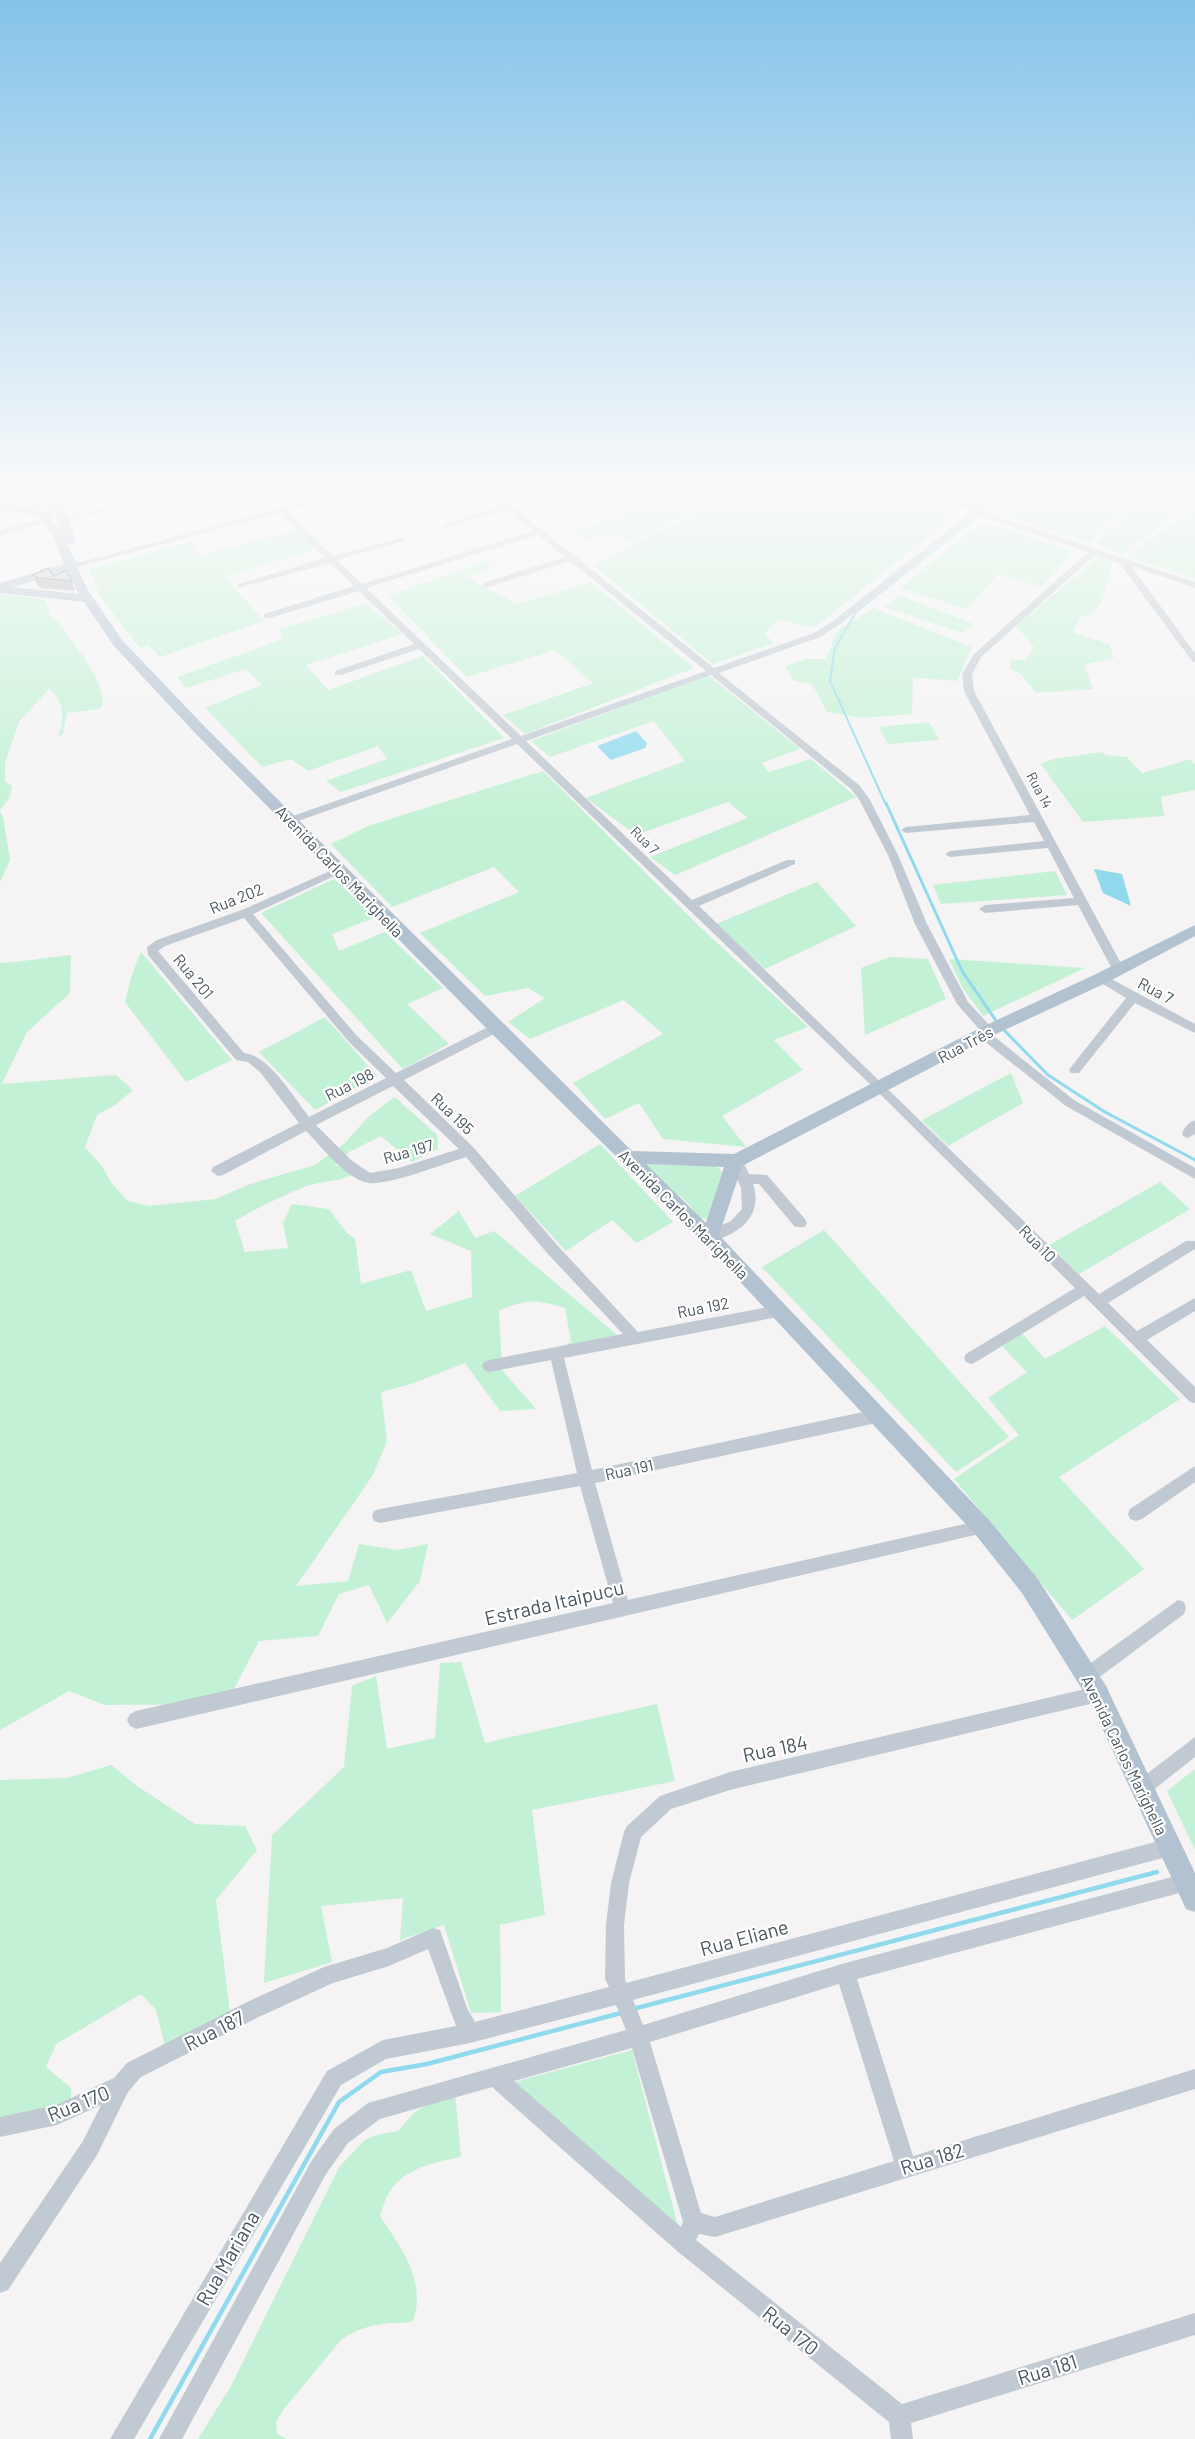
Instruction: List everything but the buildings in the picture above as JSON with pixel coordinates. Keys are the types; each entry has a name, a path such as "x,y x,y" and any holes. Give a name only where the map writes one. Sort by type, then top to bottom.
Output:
{"main road":[{"name":"Avenida Carlos Marighella","path":"88,599 118,643 496,1029 709,1237 982,1527 1030,1586 1098,1694 1191,1891"},
{"name":"Rua Três","path":"627,1156 736,1161 986,1033 1102,978 1195,930"},
{"path":"709,1237 716,1224 730,1171 736,1161"}],"street":[{"path":"267,615 318,599"},
{"name":"Rua 7","path":"373,599 881,1088"},
{"path":"623,599 860,793 894,857 921,924 960,998 986,1033 1070,1103 1195,1174"},
{"path":"291,820 824,632 866,599"},
{"name":"Rua 14","path":"1041,599 977,656 968,674 969,691 1118,969"},
{"path":"1150,599 1195,659"},
{"path":"338,673 421,645"},
{"path":"906,830 1038,818"},
{"path":"950,854 1050,844"},
{"path":"691,905 791,862"},
{"name":"Rua 202","path":"156,957 152,952 153,947 160,943 246,913 339,870"},
{"path":"985,909 1081,901"},
{"name":"Rua 195","path":"246,913 353,1039 469,1151 552,1249 635,1338"},
{"name":"Rua 201","path":"156,957 240,1057 250,1058 264,1069 307,1124"},
{"name":"Rua 7","path":"1102,978 1195,1029"},
{"path":"1075,1070 1133,997"},
{"name":"Rua 198","path":"218,1171 394,1079 496,1029"},
{"name":"Rua 10","path":"881,1088 1195,1397"},
{"name":"Rua 197","path":"307,1124 346,1164 367,1178 374,1179 399,1173 469,1151"},
{"path":"709,1237 732,1229 746,1215 751,1195 747,1179 736,1161"},
{"path":"747,1179 762,1179 800,1223"},
{"path":"1098,1302 1191,1245"},
{"path":"971,1358 1084,1289"},
{"path":"1136,1339 1195,1304"},
{"name":"Rua 192","path":"635,1338 778,1311"},
{"path":"489,1366 635,1338"},
{"path":"556,1353 586,1478 622,1608"},
{"name":"Rua 191","path":"380,1516 586,1478 877,1416"},
{"path":"1136,1514 1195,1473"},
{"name":"Estrada Itaipucu","path":"136,1720 982,1527"},
{"path":"1087,1676 1178,1608"},
{"name":"Rua 184","path":"693,2222 638,2036 615,1979 615,1925 625,1858 633,1832 666,1803 730,1781 1098,1694"},
{"path":"1141,1789 1195,1746"},
{"name":"Rua Eliane","path":"334,2078 383,2050 470,2032 620,1994 1170,1847"},
{"path":"170,2439 319,2167 341,2136 375,2110 638,2036 845,1973 1191,1891"},
{"name":"Rua 187","path":"0,2282 90,2148 121,2085 134,2070 254,2009 331,1974 389,1957 433,1937 459,2013 470,2032"},
{"path":"845,1973 906,2166"},
{"name":"Rua 170","path":"494,2076 684,2244 899,2416"},
{"name":"Rua Mariana","path":"121,2439 334,2078"},
{"name":"Rua 182","path":"693,2222 715,2226 1195,2079"},
{"name":"Rua 170","path":"0,2127 57,2115 121,2085"},
{"path":"684,2244 693,2222"},
{"name":"Rua 181","path":"899,2416 1195,2324"},
{"path":"899,2416 902,2439"}],"green space":[{"path":"0,599 45,599 51,616 79,650 99,684 103,706 99,709 67,713 63,734 58,736 62,723 62,710 58,698 49,689 19,722 5,763 5,781 12,786 10,797 0,810"},
{"path":"102,599 244,599 264,621 160,657 148,645 140,648"},
{"path":"391,599 507,599 517,604 534,599 611,599 694,668 525,734 503,715 593,683 555,650 467,677"},
{"path":"634,599 850,599 814,628 779,619 765,634 774,643 713,664"},
{"path":"894,599 909,599 974,624 963,633 884,607"},
{"path":"935,599 976,599 967,609"},
{"path":"1049,599 1103,599 1092,615 1080,616 1073,633 1109,644 1114,658 1084,665 1093,689 1036,693 1021,674 1011,669 1011,660 1025,660 1034,647 1016,626"},
{"path":"366,604 403,634 306,665 328,690 423,656 504,738 341,792 326,781 387,759 378,746 308,771 291,759 262,767 205,708 262,685 246,669 186,688 177,677 283,639 279,629"},
{"path":"873,608 972,647 957,681 913,677 912,714 861,718 827,712 812,684 794,681 785,666 806,659 826,659 837,631"},
{"path":"708,675 800,749 762,763 769,772 811,759 856,797 675,875 650,857 748,818 728,802 636,835 586,798 685,761 654,721 550,757 531,741"},
{"path":"929,722 939,740 888,744 879,727"},
{"path":"1101,752 1106,755 1127,757 1142,773 1191,759 1195,765 1195,790 1161,797 1164,816 1083,822 1041,764 1053,759"},
{"path":"543,771 700,927 808,1027 774,1040 803,1070 722,1116 746,1147 663,1139 639,1103 605,1119 573,1083 663,1034 624,1000 530,1039 508,1022 545,998 528,988 485,996 420,933 519,892 494,867 392,907 331,844 368,826"},
{"path":"0,811 10,860 0,882"},
{"path":"1055,871 1067,895 941,904 933,885"},
{"path":"334,879 376,917 332,934 339,951 385,932 443,988 407,1004 449,1044 403,1069 261,913"},
{"path":"817,882 856,926 765,969 716,924"},
{"path":"141,952 232,1060 186,1082 125,1002 132,974"},
{"path":"71,955 70,993 27,1032 2,1084 116,1075 133,1090 115,1105 97,1115 85,1147 102,1166 112,1184 128,1201 149,1206 216,1199 250,1184 315,1165 344,1144 368,1117 395,1097 437,1135 438,1149 412,1162 381,1136 349,1152 335,1165 356,1172 350,1176 307,1186 235,1221 245,1252 288,1248 283,1223 292,1204 329,1209 346,1232 355,1239 361,1284 411,1270 426,1311 472,1297 471,1251 430,1234 459,1211 475,1238 494,1231 622,1339 578,1351 566,1345 571,1342 565,1308 546,1303 525,1302 499,1310 502,1370 536,1409 500,1411 465,1363 411,1384 381,1392 387,1441 373,1475 296,1586 348,1581 359,1544 398,1550 428,1544 420,1581 387,1623 369,1585 339,1594 318,1636 259,1641 226,1704 105,1705 69,1691 0,1730 0,962"},
{"path":"890,957 928,959 946,999 865,1035 861,968"},
{"path":"949,959 1085,968 983,1016 962,987"},
{"path":"325,1017 377,1076 315,1110 259,1052"},
{"path":"1011,1073 1023,1103 948,1146 922,1120"},
{"path":"600,1144 673,1222 637,1243 612,1220 566,1251 515,1196"},
{"path":"641,1164 716,1165 722,1172 710,1219 697,1218 687,1202 660,1183"},
{"path":"1160,1182 1190,1209 1079,1274 1049,1245"},
{"path":"824,1230 1009,1437 956,1472 762,1267"},
{"path":"1105,1326 1180,1399 1059,1477 1144,1569 1072,1620 954,1479 1019,1435 988,1398 1027,1372 1002,1346 1022,1333 1045,1359"},
{"path":"461,1662 485,1743 657,1704 675,1781 532,1810 545,1915 500,1925 501,2012 471,2013 444,1925 400,1940 403,1898 321,1906 332,1962 264,1983 272,1835 344,1767 352,1686 376,1676 387,1749 435,1738 440,1663"},
{"path":"111,1765 137,1786 195,1824 245,1826 257,1850 216,1900 230,2013 166,2050 156,2010 141,1994 56,2044 46,2067 71,2088 71,2101 0,2119 0,1780 67,1778"},
{"path":"1195,1769 1195,1850 1167,1791"},
{"path":"632,2050 678,2226 511,2083"},
{"path":"455,2093 461,2157 441,2161 411,2172 395,2184 380,2216 410,2266 417,2292 413,2321 372,2326 341,2340 283,2410 276,2422 277,2434 287,2439 198,2439 231,2386 339,2167 365,2140 376,2135 398,2131 414,2113 443,2095"}],"water":[{"path":"636,731 647,743 645,748 611,760 597,746"},
{"path":"1094,869 1122,874 1131,906 1103,893"}],"waterway":[{"path":"873,599 856,612 835,648 830,681 886,805"},
{"path":"886,803 962,971 997,1022"},
{"path":"1003,1029 1048,1075 1105,1112 1195,1160"},
{"path":"633,2009 1157,1872"},
{"path":"150,2439 339,2102 381,2072 427,2064 621,2013"}]}
